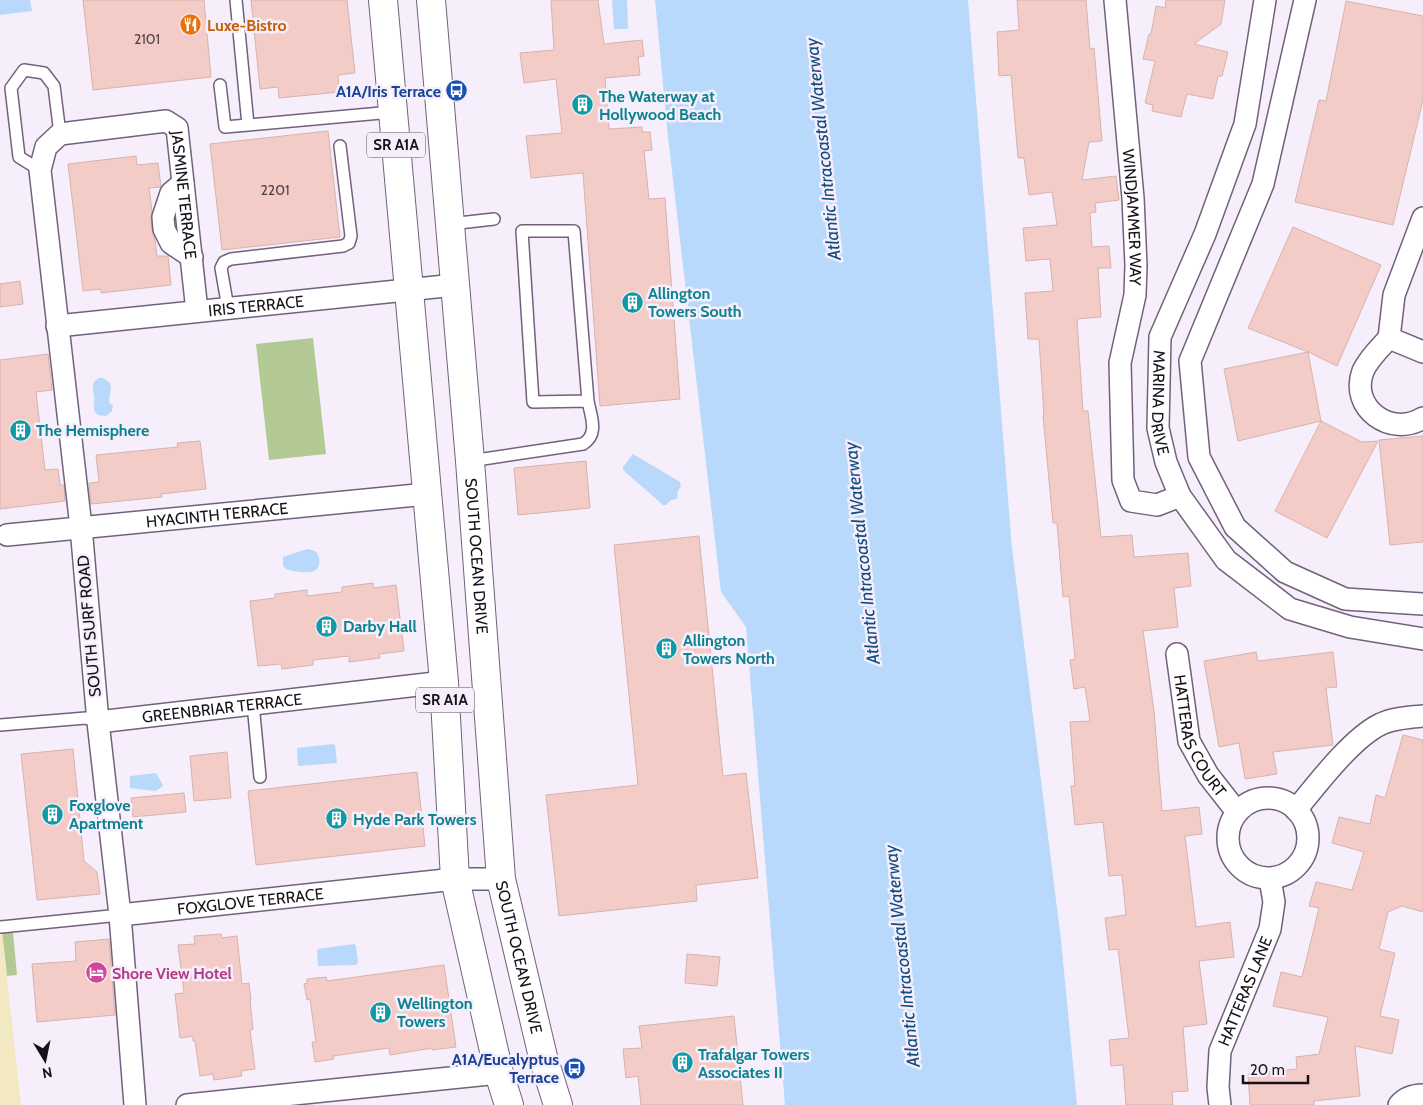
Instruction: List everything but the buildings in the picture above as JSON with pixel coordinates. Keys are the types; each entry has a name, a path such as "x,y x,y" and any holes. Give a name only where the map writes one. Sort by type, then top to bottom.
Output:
{"main road":[{"name":"SR A1A","path":"383,0 444,682 455,879 499,1073 509,1105"},
{"name":"SOUTH OCEAN DRIVE","path":"431,0 470,461 501,879 543,1057 558,1105"}],"street":[{"name":"WINDJAMMER WAY","path":"1115,0 1133,198 1136,265 1135,295 1120,363 1123,480 1131,501 1157,505 1180,496"},
{"name":"MARINA DRIVE","path":"1265,0 1245,124 1205,234 1160,337 1158,428 1166,462 1180,496 1226,560 1290,609 1350,627 1423,639"},
{"name":"MARINA DRIVE","path":"1305,0 1262,184 1190,361 1199,457 1235,527 1286,572 1345,599 1423,604"},
{"name":"JASMINE TERRACE","path":"53,140 166,121 177,128 197,312"},
{"name":"SOUTH SURF ROAD","path":"53,140 40,170 80,527 98,722 120,915 136,1105"},
{"path":"1423,218 1394,295 1389,338 1369,361 1363,372 1360,385 1363,398 1369,410 1378,418 1390,424 1403,425 1423,418"},
{"name":"IRIS TERRACE","path":"58,326 455,285"},
{"path":"1389,338 1423,352"},
{"name":"HYACINTH TERRACE","path":"7,535 427,494"},
{"name":"HATTERAS COURT","path":"1177,654 1189,741 1208,775 1237,812"},
{"name":"GREENBRIAR TERRACE","path":"98,722 444,682"},
{"path":"1296,810 1320,780 1360,738 1381,724 1423,716"},
{"path":"1273,798 1286,802 1296,810 1304,820 1308,833 1308,846 1303,858 1294,869 1283,876 1270,879 1257,877 1244,871 1235,862 1229,850 1227,837 1230,823 1237,812 1248,803 1260,799 1273,798"},
{"name":"FOXGLOVE TERRACE","path":"120,915 455,879 501,879"},
{"name":"HATTERAS LANE","path":"1220,1105 1218,1087 1220,1050 1270,929 1274,902 1270,879"},
{"path":"187,1105 499,1073"},
{"path":"1399,1105 1402,1101 1415,1095 1423,1095"}],"lane":[{"path":"236,0 248,125"},
{"path":"40,170 19,157 11,88 24,70 44,73 54,86 53,140"},
{"path":"220,85 225,127 392,112"},
{"path":"228,308 221,268 224,262 231,259 344,246 350,243 351,236 340,146"},
{"path":"450,224 494,219"},
{"path":"470,461 583,444 590,440 593,433 588,401 574,231 522,231 533,402 588,401"},
{"path":"253,704 260,778"},
{"name":"GREENBRIAR TERRACE","path":"0,725 86,718 98,722"},
{"name":"FOXGLOVE TERRACE","path":"2,926 120,915"}],"green space":[{"path":"313,338 326,454 269,460 256,344"},
{"path":"13,932 17,975 7,976 2,933"}],"sand":[{"path":"0,913 21,1105 0,1105"}],"water":[{"path":"0,0 30,0 32,11 0,15"},
{"path":"612,0 627,0 628,29 614,29"},
{"name":"Atlantic Intracoastal Waterway","path":"655,0 968,0 1012,548 1061,940 1077,1105 785,1105 746,627 721,592 668,137"},
{"path":"99,378 103,378 110,383 111,387 109,402 113,406 112,411 106,416 98,415 94,408 93,386 94,382"},
{"path":"633,454 680,482 681,486 677,499 663,505 623,470 623,467"},
{"path":"307,549 315,551 319,559 319,565 314,571 300,572 286,569 283,566 283,557"},
{"path":"335,745 337,763 298,766 297,748"},
{"path":"156,773 163,785 162,787 155,791 130,788 130,776"},
{"path":"354,944 356,946 358,962 356,965 318,966 318,949"}],"place":[{"name":"Luxe-Bistro","path":"191,25"},
{"name":"A1A/Iris Terrace","path":"457,91"},
{"name":"The Waterway at Hollywood Beach","path":"583,105"},
{"name":"Allington Towers South","path":"632,302"},
{"name":"The Hemisphere","path":"20,430"},
{"name":"Darby Hall","path":"327,626"},
{"name":"Allington Towers North","path":"667,649"},
{"name":"Foxglove Apartment","path":"53,814"},
{"name":"Hyde Park Towers","path":"337,819"},
{"name":"Shore View Hotel","path":"96,973"},
{"name":"Wellington Towers","path":"381,1012"},
{"name":"Trafalgar Towers Associates II","path":"682,1063"},
{"name":"A1A/Eucalyptus Terrace","path":"575,1068"}]}
